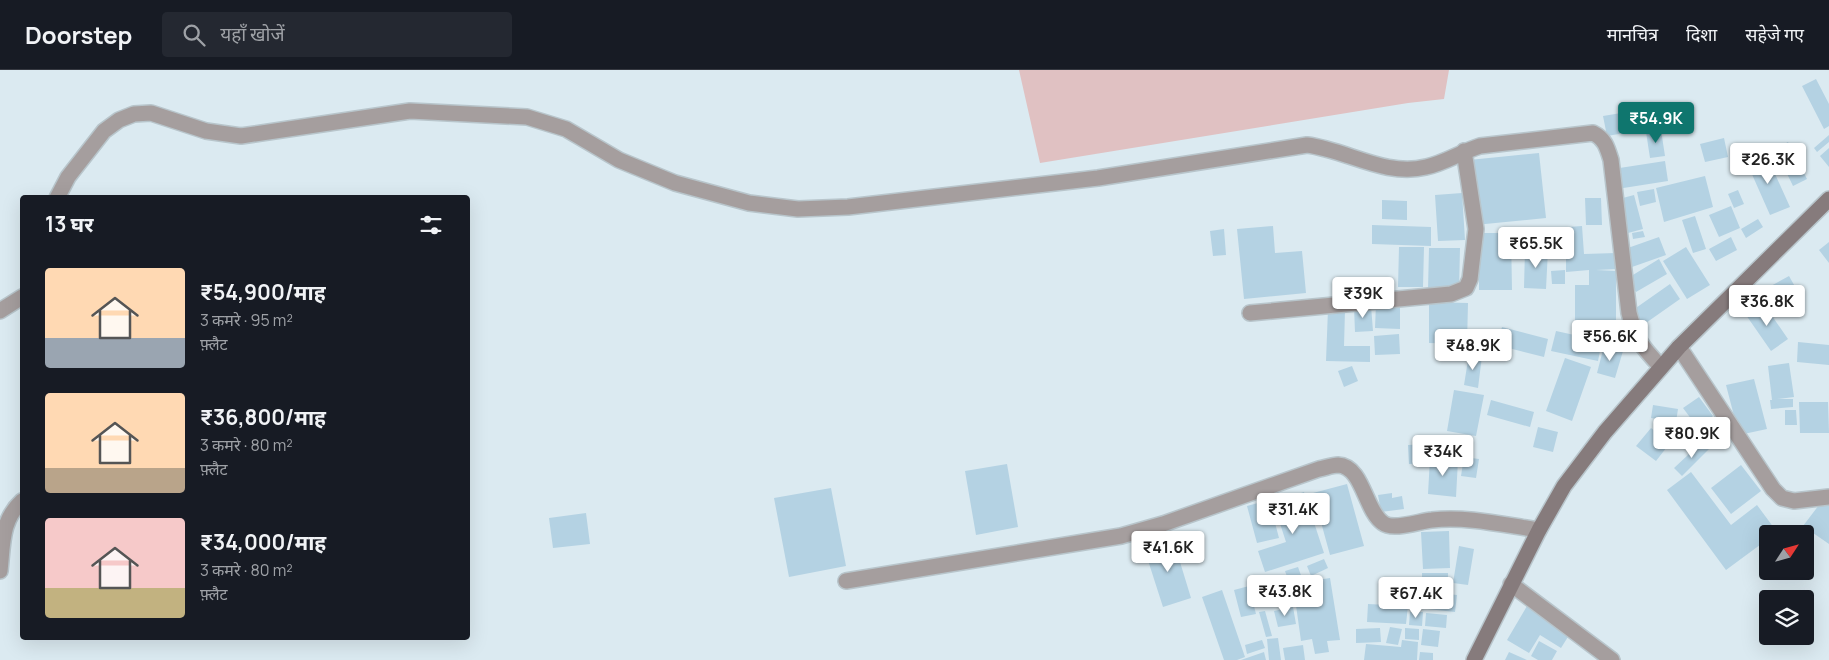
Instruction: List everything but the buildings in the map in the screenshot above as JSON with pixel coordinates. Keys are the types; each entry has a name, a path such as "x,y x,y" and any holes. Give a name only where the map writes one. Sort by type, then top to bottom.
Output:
{"main road":[{"path":"1474,660 1511,584 1564,486 1605,432 1679,347 1829,199"}],"street":[{"path":"59,195 68,177 104,131 119,120 134,114 151,113 206,130 241,136 410,111 527,117 566,129 619,160 675,183 749,203 798,209 848,207 1098,178 1307,145 1324,147 1382,167 1406,169 1426,167 1480,146 1593,133 1600,136 1605,142 1611,160 1629,313 1634,335 1661,367"},
{"path":"1250,313 1452,294 1466,288 1470,279 1476,229 1464,151"},
{"path":"0,311 20,298"},
{"path":"1679,347 1773,489 1782,498 1794,501 1829,497"},
{"path":"846,581 1121,536 1163,524 1337,465 1347,468 1355,476 1376,516 1384,524 1395,526 1433,520 1469,520 1539,530"},
{"path":"0,571 6,521 20,502"},
{"path":"1511,584 1612,660"}],"shaded area":[{"path":"1019,70 1449,70 1444,99 1408,103 1040,163"}]}
